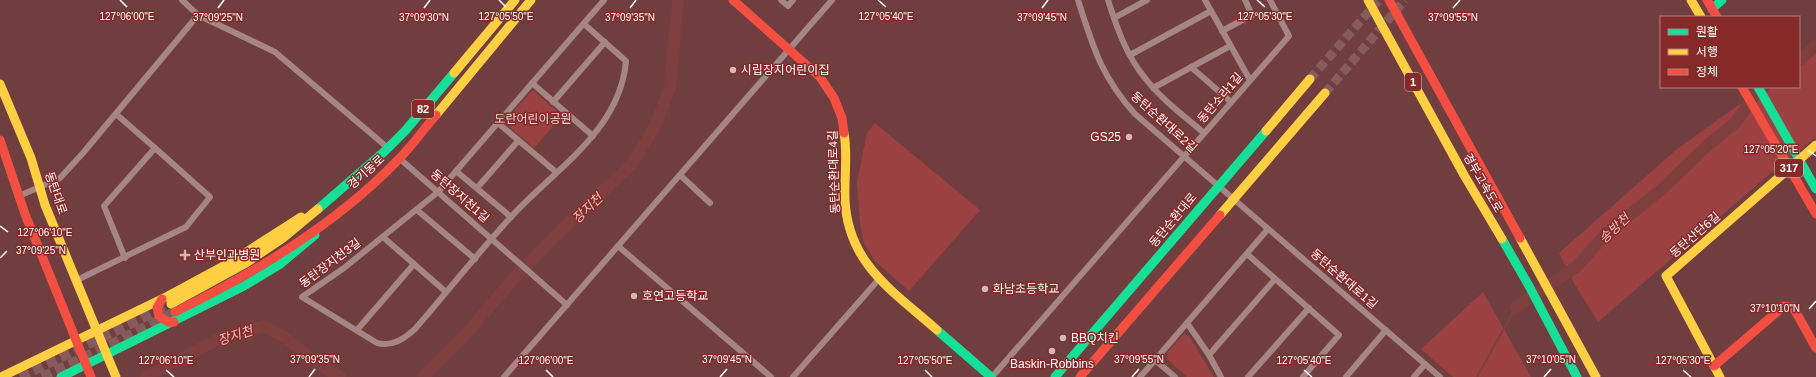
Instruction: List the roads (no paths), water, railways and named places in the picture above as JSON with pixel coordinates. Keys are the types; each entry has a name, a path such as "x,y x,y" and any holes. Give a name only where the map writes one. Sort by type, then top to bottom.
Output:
{"main road":[{"name":"경기동로","path":"169,305 287,225 320,207 388,148 405,131 515,0"},
{"name":"경기동로","path":"169,305 229,284 280,252 348,204 400,158 531,0"},
{"name":"동탄순환대로4길","path":"734,0 820,77 831,90 838,102 844,121 846,138 846,210 849,228 855,245 879,279 992,377"},
{"name":"경부고속도로","path":"1368,0 1464,175 1529,286 1577,377"},
{"name":"경부고속도로","path":"1389,0 1540,278 1596,377"},
{"path":"1691,0 1700,16"},
{"path":"1707,0 1714,13"},
{"path":"1714,13 1722,0"},
{"name":"동탄순환대로","path":"1056,377 1310,79"},
{"name":"동탄대로","path":"0,84 31,158 45,205 115,373"},
{"name":"317","path":"1759,88 1816,189"},
{"name":"317","path":"1744,90 1816,214"},
{"path":"1080,377 1324,93"},
{"path":"0,140 19,196 91,377"},
{"name":"동탄산단6길","path":"1720,377 1666,276 1816,145"},
{"path":"62,377 108,356 244,286 279,265 297,251 348,204"},
{"path":"169,305 157,308 159,316 164,320 174,322"},
{"path":"1,377 15,375 97,331 169,305"},
{"path":"1714,366 1784,306 1792,307 1816,348"},
{"path":"1061,377 1081,353 1095,331"}],"street":[{"path":"182,0 198,15 275,52 388,148"},
{"name":"동탄장지천3길","path":"584,24 626,61 626,72 620,90 608,115 593,136 576,155 556,172 511,216 416,329 407,337 396,343 385,345 377,343 302,297 344,268 438,192 604,0"},
{"path":"781,0 788,6 793,0"},
{"path":"504,377 832,0"},
{"name":"동탄순환대로2길","path":"1078,0 1099,62 1117,94 1135,114 1234,198"},
{"name":"동탄소라1길","path":"1108,0 1130,55 1138,69 1153,88 1204,134 1289,36 1270,0"},
{"path":"1114,18 1147,0"},
{"path":"1205,0 1250,80"},
{"path":"1222,31 1252,14 1245,0"},
{"path":"1130,55 1211,11"},
{"path":"19,196 60,178 116,114 198,15"},
{"path":"553,102 604,42"},
{"path":"1153,88 1230,46"},
{"path":"1191,67 1231,102"},
{"path":"532,83 593,136"},
{"path":"77,280 125,258 186,227 210,197 116,114"},
{"path":"498,123 556,172"},
{"path":"992,377 1204,134"},
{"path":"477,188 518,140"},
{"path":"125,258 104,206 154,148"},
{"name":"동탄장지천1길","path":"400,158 567,305"},
{"path":"456,171 511,216"},
{"path":"680,175 710,203"},
{"name":"동탄순환대로1길","path":"1234,198 1440,377"},
{"path":"417,210 474,259"},
{"path":"1140,377 1268,229"},
{"path":"383,237 446,292"},
{"path":"618,246 771,377"},
{"path":"1247,254 1339,335 1303,377"},
{"path":"357,330 414,264"},
{"path":"793,377 879,279"},
{"path":"1209,355 1275,279"},
{"path":"1248,377 1309,308"},
{"path":"1187,323 1209,355 1221,377"},
{"path":"1346,377 1386,330"},
{"path":"1155,360 1175,377"},
{"path":"1414,377 1425,364"}],"waterway":[{"name":"장지천","path":"423,377 465,335 518,274 556,235 632,164 655,126 670,88 678,0"},
{"name":"송방천","path":"1800,60 1816,45"},
{"name":"송방천","path":"1516,307 1576,267 1606,234 1662,189 1708,145 1736,122 1757,92 1763,88"},
{"name":"송방천","path":"1477,377 1516,307"},
{"name":"장지천","path":"146,377 222,337 264,326 286,338 315,362 340,377"}],"tunnel":[{"path":"1310,79 1379,0"},
{"path":"1325,93 1405,0"},
{"path":"20,377 171,304"},
{"path":"42,377 175,312"}],"place":[{"name":"시립장지어린이집","path":"733,70"},
{"name":"GS25","path":"1129,137"},
{"name":"산부인과병원","path":"185,255"},
{"name":"화남초등학교","path":"985,289"},
{"name":"호연고등학교","path":"634,296"},
{"name":"BBQ치킨","path":"1063,338"},
{"name":"Baskin-Robbins","path":"1052,351"}],"park label":[{"name":"도란어린이공원","path":"533,119"}]}
